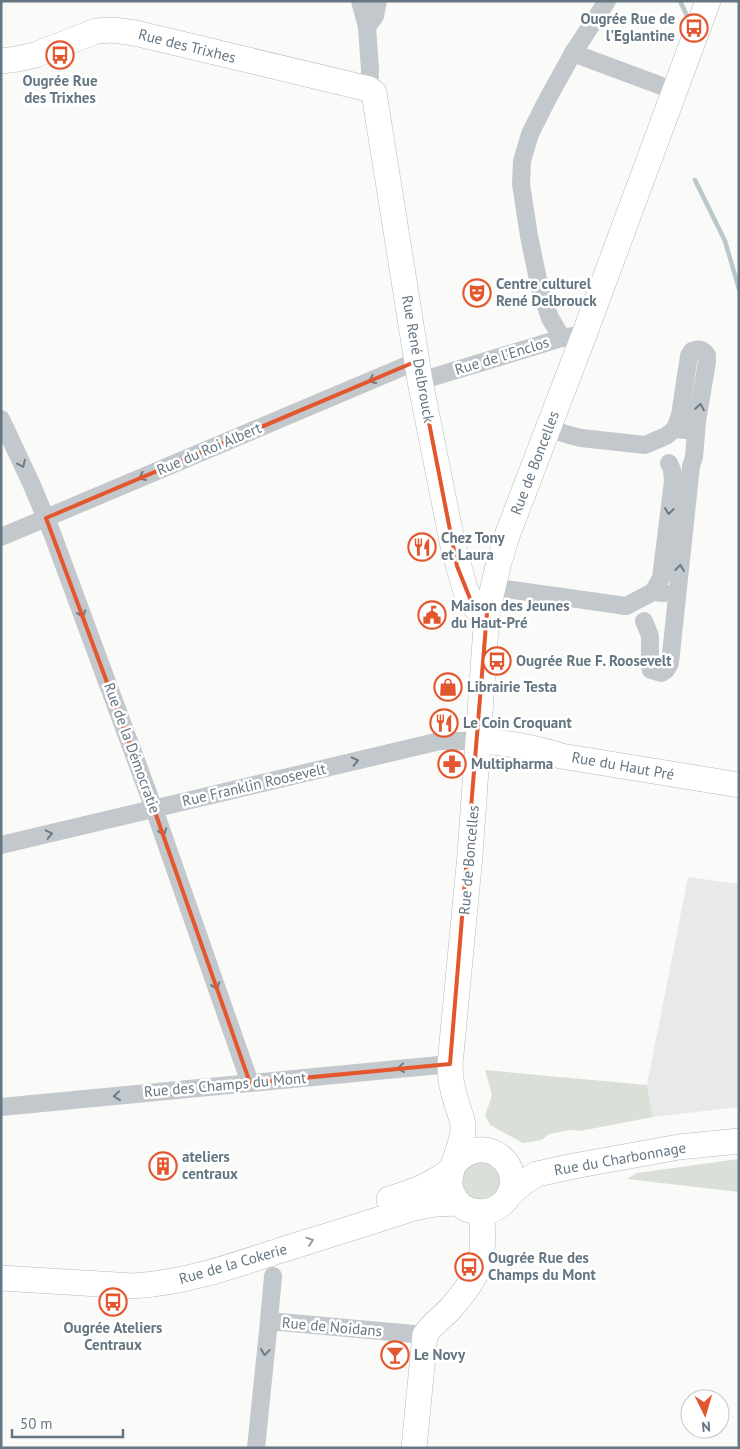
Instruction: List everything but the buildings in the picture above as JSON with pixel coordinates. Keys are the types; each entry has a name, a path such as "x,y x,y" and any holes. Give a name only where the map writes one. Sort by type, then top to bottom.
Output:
{"main road":[{"name":"Rue de Boncelles","path":"458,1203 451,1190 450,1176 461,1145 464,1126 453,1090 450,1064 470,855 487,613 492,587 508,533 548,428 573,337 675,91 708,1"},
{"name":"Rue des Trixhes","path":"1,61 35,55 96,31 113,30 135,33 371,91"},
{"name":"Rue René Delbrouck","path":"371,91 419,371 457,566 471,602 480,612 487,613"},
{"name":"Rue du Haut Pré","path":"478,741 500,743 551,752 560,756 739,785"},
{"name":"Rue du Charbonnage","path":"495,1154 523,1160 534,1159 589,1146 739,1124"},
{"name":"Rue de Boncelles","path":"464,1126 507,1164 512,1176 509,1195"},
{"name":"Rue du Charbonnage","path":"509,1195 537,1174 679,1147 739,1141"},
{"path":"453,1166 470,1151 477,1150 495,1154"},
{"name":"Rue de la Cokerie","path":"1,1262 108,1269 144,1269 181,1264 425,1187 440,1179 453,1166"},
{"path":"458,1203 470,1210 487,1212 498,1207 509,1195"},
{"name":"Rue de la Cokerie","path":"1,1278 118,1286 152,1285 211,1273 414,1208 435,1204 458,1203"},
{"path":"414,1448 425,1336 429,1328 453,1306 474,1276 481,1259 482,1212"}],"street":[{"name":"Rue René Delbrouck","path":"360,1 367,27 371,91"},
{"path":"367,27 374,16 378,1"},
{"path":"573,337 550,318 540,289 529,236 521,174 530,134 547,100 607,1"},
{"path":"574,54 675,91"},
{"name":"Rue de l'Enclos","path":"419,371 573,337"},
{"path":"548,428 581,438 645,444 666,436 675,429 680,414 689,356 692,351 698,349 703,350 707,355 698,432 691,466 670,663 666,670 661,673 651,670 650,636 644,621"},
{"name":"Rue du Roi Albert","path":"1,537 419,371"},
{"name":"Rue de la Démocratie","path":"1,419 46,518 154,809 250,1082"},
{"path":"675,429 698,432"},
{"path":"645,444 669,463 673,482 660,578 653,592"},
{"path":"669,463 691,466"},
{"path":"492,587 626,606 644,621 674,627"},
{"path":"626,606 653,592 676,595"},
{"name":"Rue Franklin Roosevelt","path":"1,845 440,741 478,741"},
{"name":"Rue des Champs du Mont","path":"1,1107 450,1064"},
{"name":"Rue de Noidans","path":"256,1448 273,1276"},
{"name":"Rue de Noidans","path":"268,1321 425,1336"}],"highlighted area":[{"path":"417,361 457,566 471,601 487,613 450,1064 250,1083 154,809 46,518"}],"shaded area":[{"path":"688,877 739,884 739,1107 653,1117 647,1085"},
{"path":"485,1070 647,1085 653,1117 580,1131 570,1130 549,1134 542,1140 523,1143 490,1125 485,1116 492,1095"},
{"path":"739,1159 739,1192 627,1179 637,1173"},
{"path":"478,1160 491,1163 500,1174 500,1187 493,1198 480,1202 463,1193 461,1172"}],"waterway":[{"path":"680,1 689,20"},
{"path":"695,180 725,241 739,289"}],"place":[{"name":"Ougrée Rue de l'Eglantine","path":"694,28"},
{"name":"Ougrée Rue des Trixhes","path":"60,55"},
{"name":"Centre culturel René Delbrouck","path":"477,293"},
{"name":"Chez Tony et Laura","path":"422,547"},
{"name":"Maison des Jeunes du Haut-Pré","path":"432,615"},
{"name":"Ougrée Rue F. Roosevelt","path":"497,661"},
{"name":"Librairie Testa","path":"448,687"},
{"name":"Le Coin Croquant","path":"444,723"},
{"name":"Multipharma","path":"452,764"},
{"name":"ateliers centraux","path":"163,1166"},
{"name":"Ougrée Rue des Champs du Mont","path":"469,1267"},
{"name":"Ougrée Ateliers Centraux","path":"113,1302"},
{"name":"Le Novy","path":"395,1355"}]}
